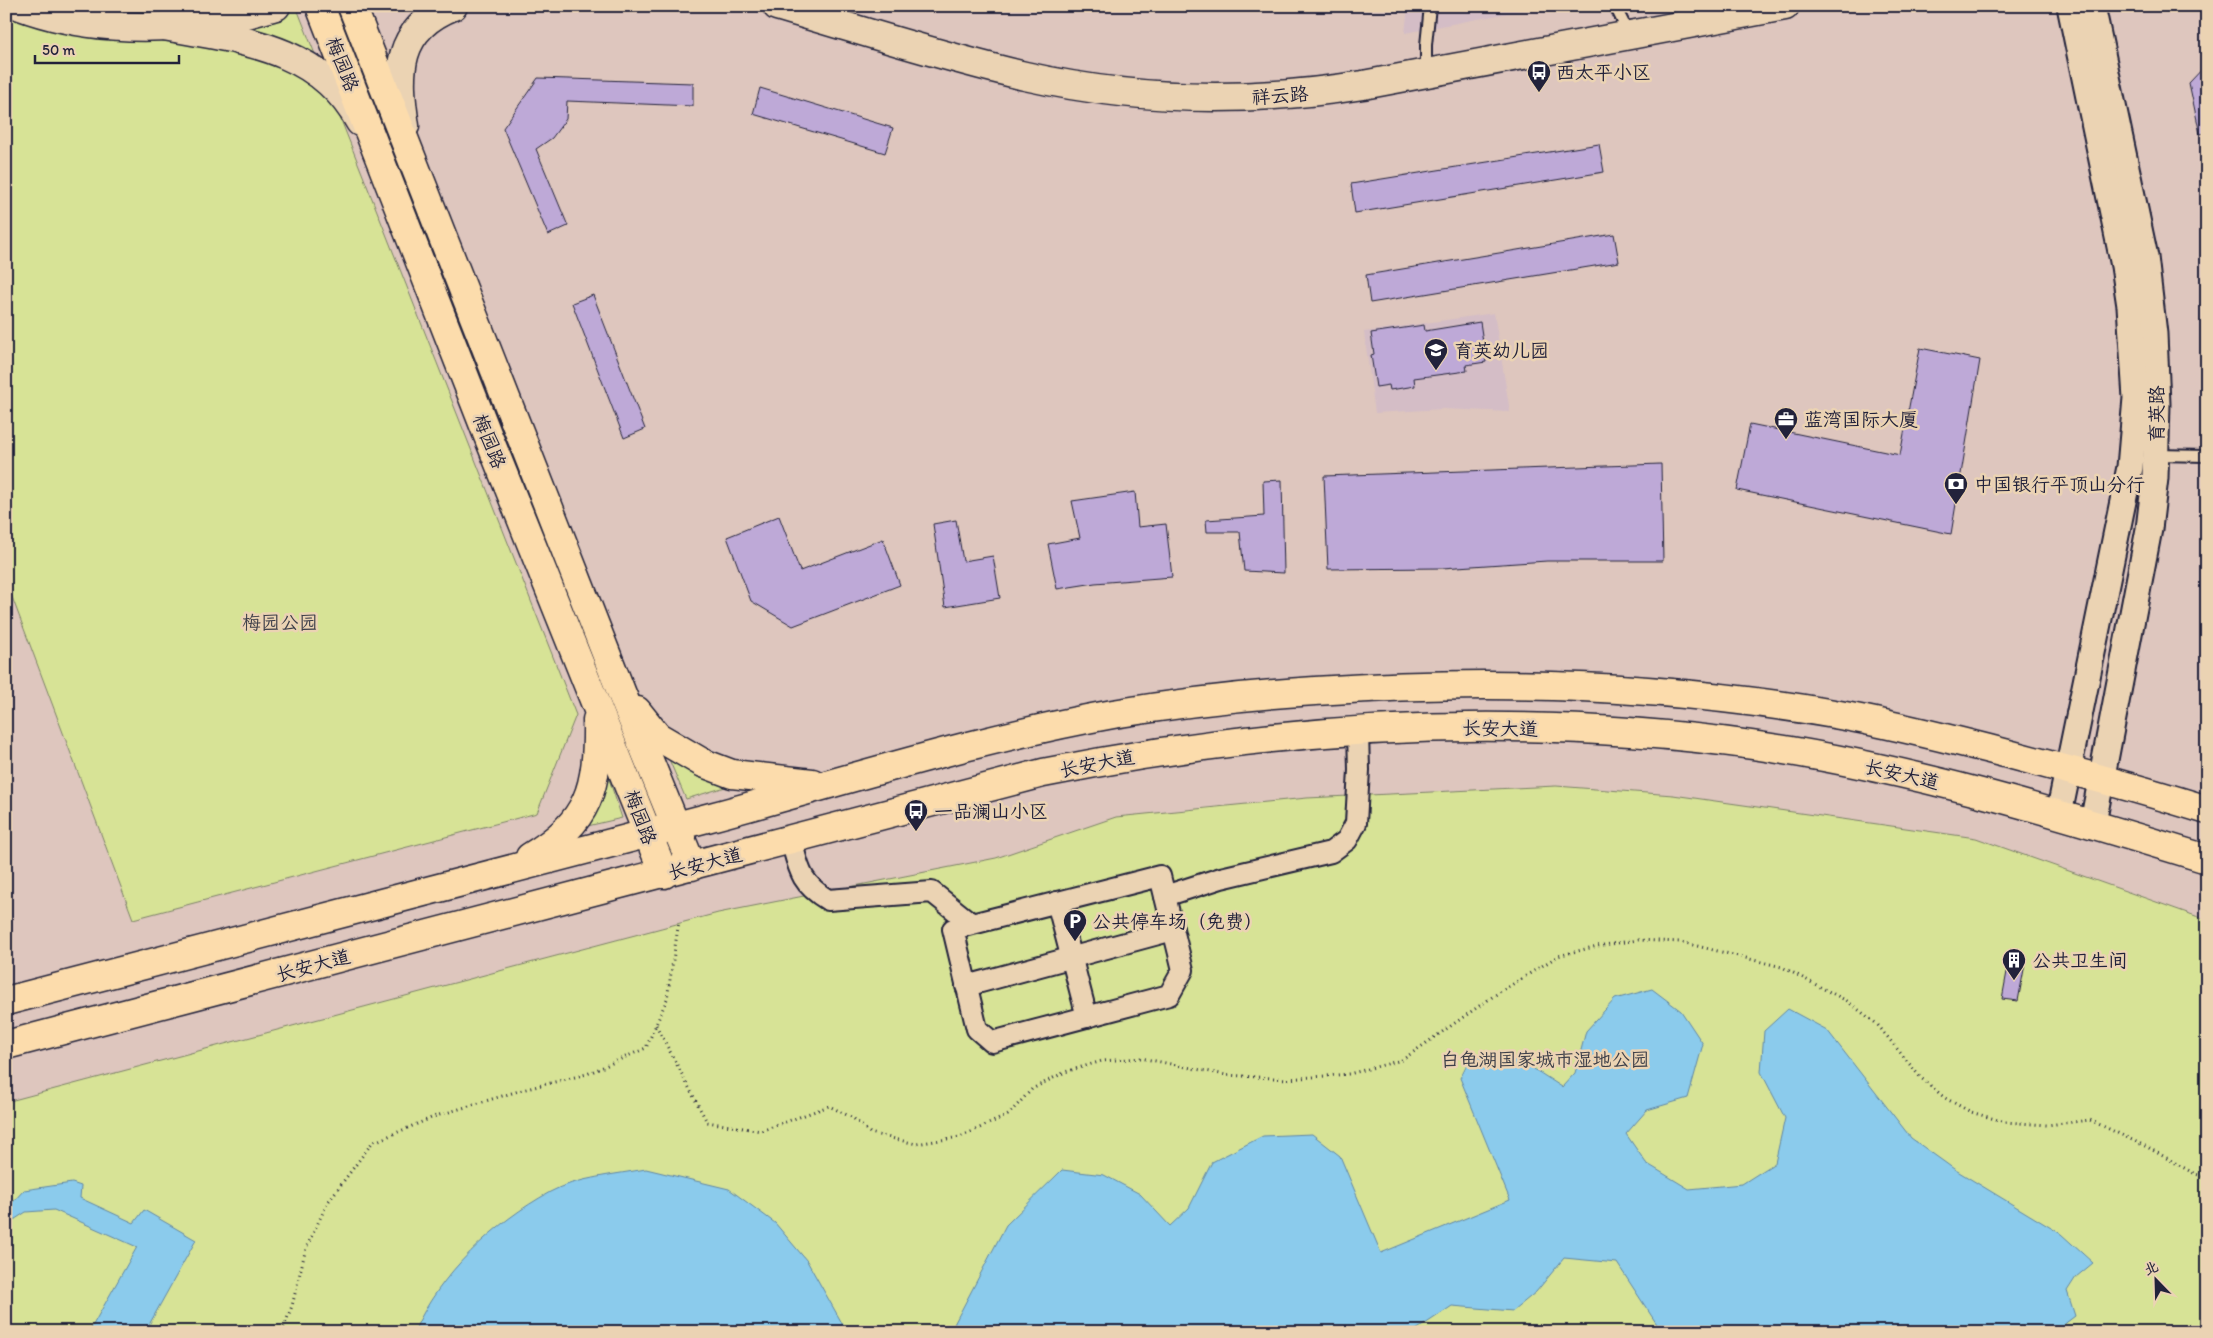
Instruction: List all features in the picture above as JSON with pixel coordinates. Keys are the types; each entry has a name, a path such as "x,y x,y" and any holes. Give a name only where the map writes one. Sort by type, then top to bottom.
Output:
{"main road":[{"path":"20,6 56,18 90,24 164,26 210,22 276,6"},
{"path":"164,26 202,6"},
{"name":"梅园路","path":"320,6 488,436 664,874"},
{"name":"梅园路","path":"352,6 622,694 692,866"},
{"path":"408,150 399,88 408,44 435,13 453,6"},
{"name":"祥云路","path":"778,6 1027,76 1144,93 1226,98 1326,91 1426,75 1631,37 1694,20 1785,6"},
{"path":"164,26 235,39 273,49 311,66 330,81 355,112 380,156"},
{"path":"6,1000 648,834 826,784 1013,736 1122,713 1203,702 1312,691 1404,686 1526,685 1644,690 1759,702 1838,714 1930,734 2102,778 2207,810"},
{"path":"622,694 658,736 703,763 732,774 826,784"},
{"path":"510,869 564,834 585,806 593,786 595,772 597,706"},
{"name":"长安大道","path":"6,1045 664,874 1043,773 1123,757 1251,741 1358,732 1458,727 1544,728 1662,735 1752,745 1924,778 2093,823 2207,859"}],"street":[{"path":"2059,814 2130,467 2136,398 2131,314 2124,266 2070,6"},
{"name":"育英路","path":"2092,6 2144,257 2150,294 2156,370 2156,455 2149,530 2093,823"},
{"path":"1164,896 1221,878 1276,867 1331,852 1347,840 1356,824 1359,770 1358,732"},
{"path":"790,840 801,876 818,894 828,900 932,892 972,924"},
{"path":"1160,876 1183,970 1169,995 992,1042 977,1030 953,929 1058,902 1160,876"},
{"path":"1058,902 1086,1017"},
{"path":"966,986 1174,930"}],"lane":[{"path":"1426,75 1426,45 1430,6"},
{"path":"1615,6 1631,37"},
{"path":"2156,455 2207,456"}],"path":[{"path":"282,1332 292,1306 306,1248 328,1202 372,1143 436,1116 595,1070 646,1048 667,999 679,921"},
{"path":"656,1024 707,1122 761,1131 829,1106 853,1118 870,1133 916,1144 960,1137 1008,1115 1032,1090 1065,1072 1102,1061 1142,1058 1226,1075 1288,1079 1358,1072 1402,1060 1495,995 1558,956 1598,946 1638,940 1681,942 1782,967 1847,1001 1877,1024 1920,1076 1945,1098 1971,1112 2005,1122 2048,1125 2090,1120 2147,1147 2195,1174 2207,1177"}],"shaded area":[{"path":"1408,6 1545,6 1405,33"},
{"name":"育英幼儿园","path":"1494,313 1510,412 1443,409 1375,413 1364,332"}],"green space":[{"name":"梅园公园","path":"6,6 296,6 576,715 537,813 133,919 6,581"},
{"path":"668,757 732,785 686,799"},
{"path":"606,770 622,818 579,828"},
{"name":"白龟湖国家城市湿地公园","path":"1556,786 1673,795 1976,838 2207,920 2207,1332 6,1332 6,1102 718,913 996,858 1116,817 1307,798"}],"water":[{"path":"1652,989 1681,1011 1703,1044 1688,1098 1647,1110 1626,1134 1646,1163 1689,1189 1742,1184 1775,1163 1785,1118 1761,1072 1764,1031 1788,1009 1827,1030 1911,1138 1954,1169 2061,1234 2093,1263 2076,1277 2067,1291 2075,1316 2054,1332 1662,1332 1617,1263 1564,1258 1536,1292 1513,1311 1452,1306 1413,1332 950,1332 1006,1225 1062,1170 1104,1175 1140,1194 1170,1226 1189,1208 1212,1162 1263,1136 1312,1134 1340,1156 1381,1253 1510,1200 1460,1078 1471,1056 1520,1060 1562,1087 1575,1073 1586,1031 1615,999"},
{"path":"646,1169 729,1189 775,1223 807,1261 847,1332 414,1332 438,1290 454,1270 489,1234 509,1218 529,1204 560,1187 597,1177"},
{"path":"72,1183 81,1186 80,1198 134,1223 144,1210 196,1240 145,1332 89,1332 137,1247 54,1210 26,1212 6,1225 6,1206 12,1203 24,1190"}],"building":[{"path":"2207,64 2207,133 2200,134 2189,83"},
{"path":"538,78 693,83 693,106 567,101 566,119 552,138 536,149 568,226 548,235 503,128"},
{"path":"760,88 893,128 885,153 753,114"},
{"path":"1599,144 1604,172 1355,213 1351,184"},
{"path":"1614,234 1619,262 1370,303 1366,275"},
{"path":"593,295 645,429 624,438 572,303"},
{"path":"1480,322 1486,362 1466,365 1467,371 1414,378 1415,386 1390,390 1389,385 1376,387 1371,355 1374,354 1371,333 1424,325 1425,331"},
{"name":"蓝湾国际大厦","path":"1920,348 1980,360 1951,534 1737,490 1750,424 1900,455"},
{"path":"1661,464 1663,561 1547,561 1442,568 1328,569 1324,476"},
{"path":"1282,480 1284,573 1244,571 1240,532 1207,532 1206,520 1264,516 1263,481"},
{"path":"1135,492 1138,527 1166,524 1172,577 1095,583 1057,589 1048,544 1080,538 1072,501"},
{"path":"779,516 800,571 883,539 900,585 793,626 751,601 727,537"},
{"path":"956,520 963,561 993,556 1000,598 945,607 933,524"},
{"name":"公共卫生间","path":"2009,961 2025,964 2018,1001 2002,999"}],"place":[{"name":"西太平小区","path":"1539,93"},
{"name":"育英幼儿园","path":"1436,371"},
{"name":"蓝湾国际大厦","path":"1786,440"},
{"name":"中国银行平顶山分行","path":"1956,505"},
{"name":"一品澜山小区","path":"916,832"},
{"name":"公共停车场（免费）","path":"1075,942"},
{"name":"公共卫生间","path":"2014,981"}]}
